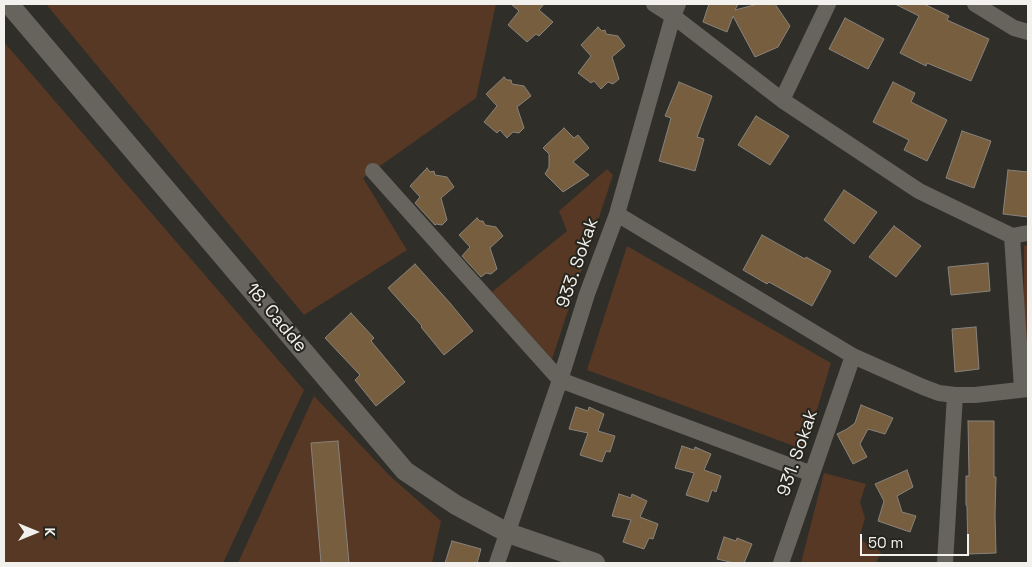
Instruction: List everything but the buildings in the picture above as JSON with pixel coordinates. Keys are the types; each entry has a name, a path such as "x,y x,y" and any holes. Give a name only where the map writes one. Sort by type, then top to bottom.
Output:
{"street":[{"name":"18. Cadde","path":"8,4 405,471 456,506 508,533 595,563"},
{"path":"654,4 676,10 782,100 919,191 1012,236 1028,233"},
{"path":"782,100 828,4"},
{"path":"975,4 1014,28 1028,32"},
{"name":"933. Sokak","path":"497,563 560,380 587,294 617,214 676,10"},
{"path":"373,171 560,380 812,474"},
{"path":"617,214 853,356 923,387 955,395 975,395 1025,389 1012,236"},
{"name":"931. Sokak","path":"781,563 853,356"},
{"path":"945,563 955,395"}],"shaded area":[{"path":"46,4 496,4 476,98 363,178 407,250 304,315"},
{"path":"4,42 304,390 223,563 4,563"},
{"path":"607,169 613,175 552,359 492,292 567,231 559,211"},
{"path":"1028,245 1028,371 1024,371 1024,246"},
{"path":"627,246 831,363 805,450 587,370"},
{"path":"314,396 389,475 441,521 432,563 238,563"},
{"path":"824,473 866,484 860,502 865,518 859,539 881,552 876,563 801,563"}]}
